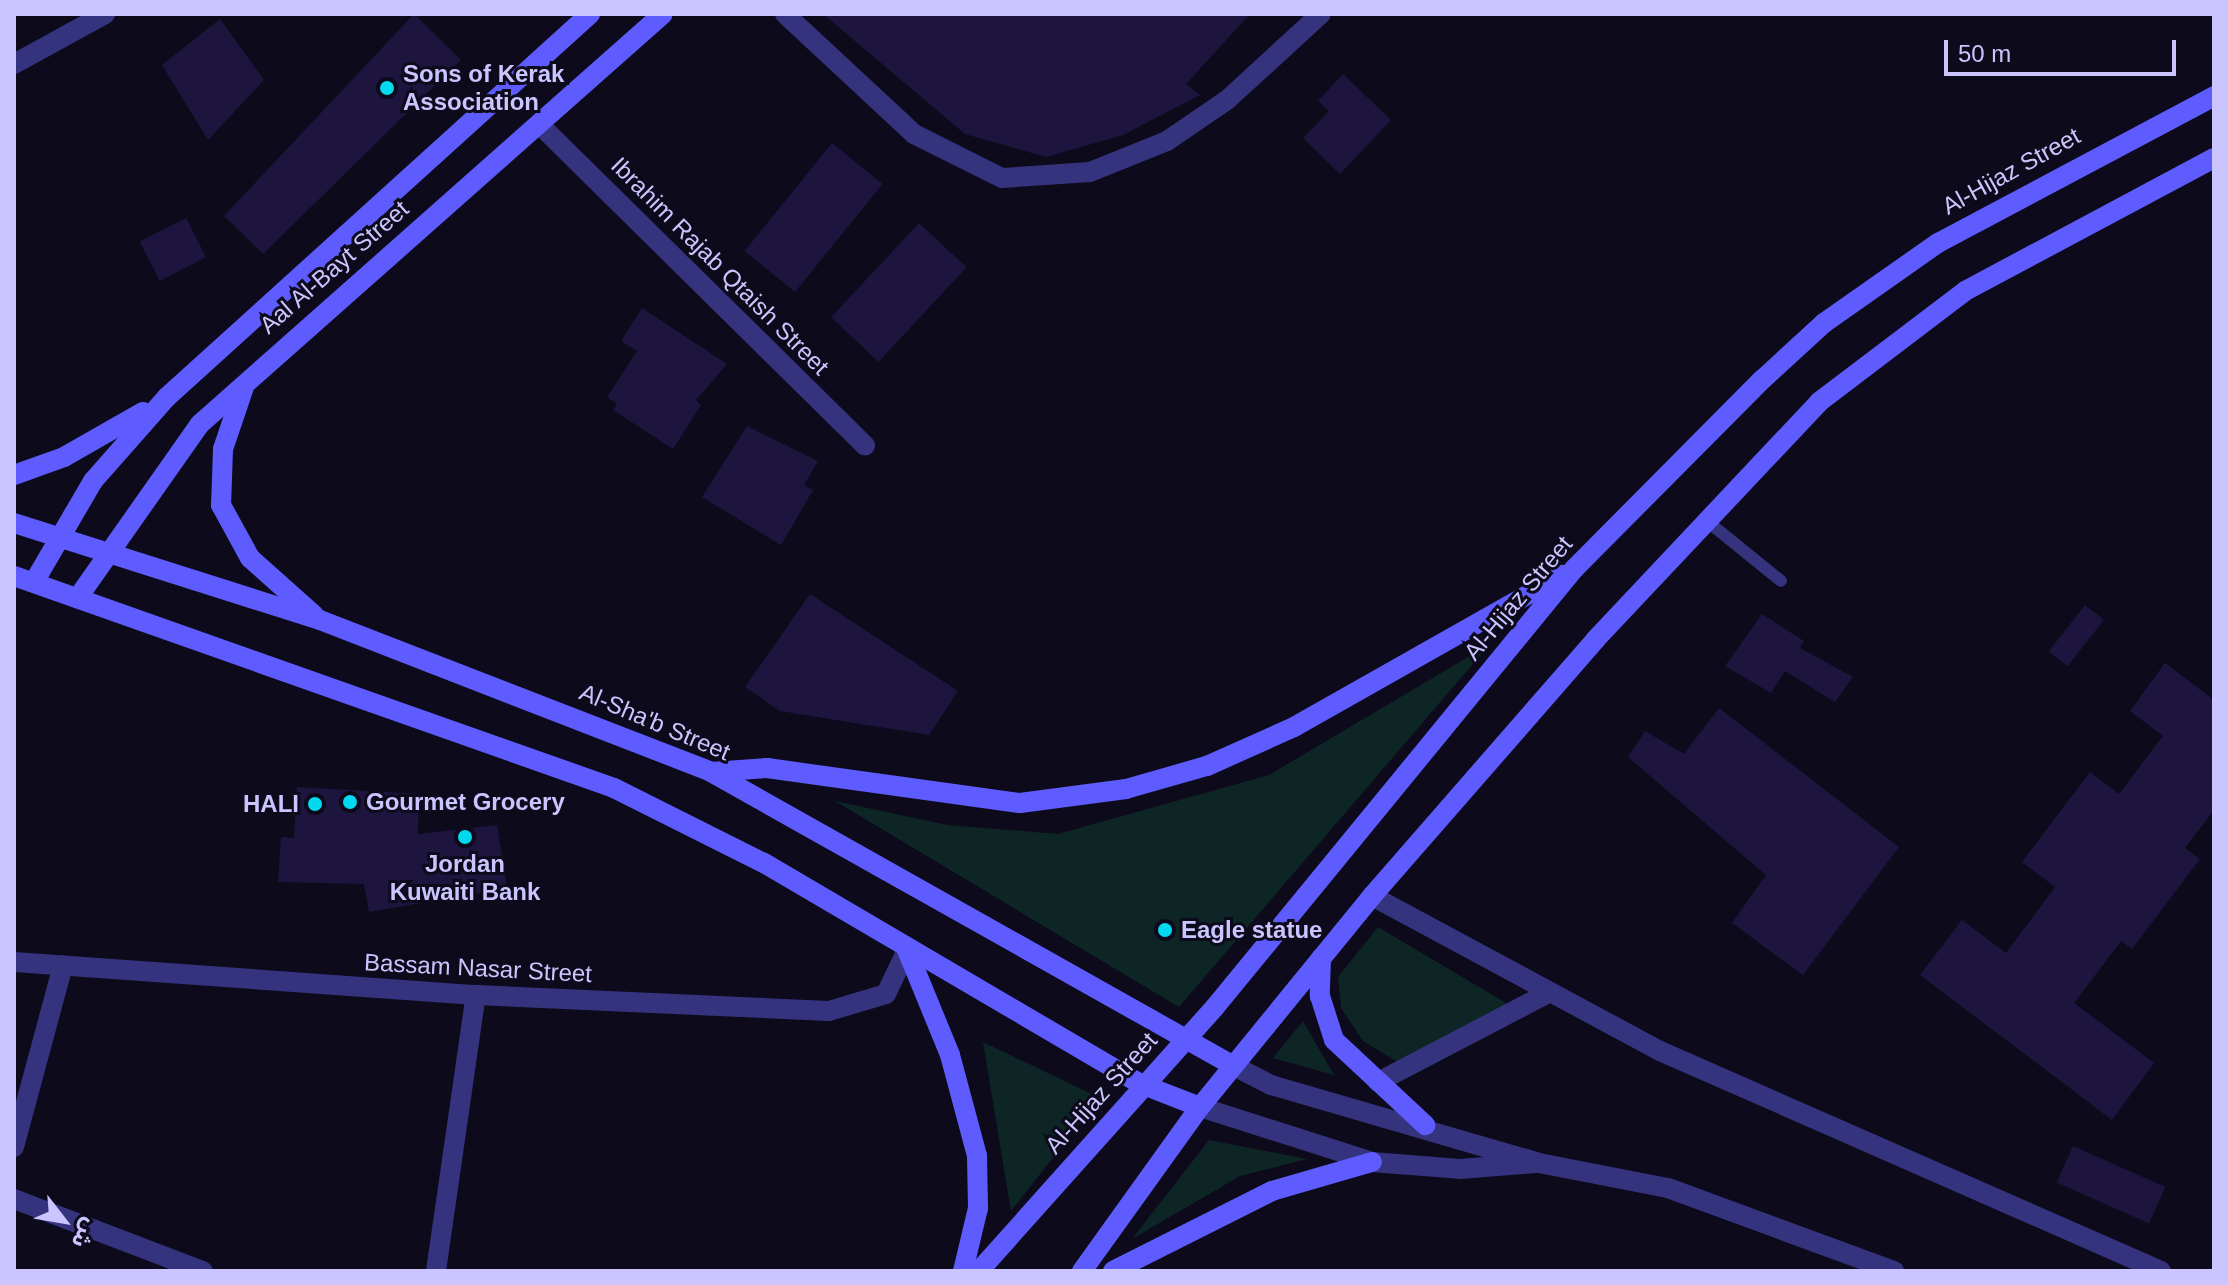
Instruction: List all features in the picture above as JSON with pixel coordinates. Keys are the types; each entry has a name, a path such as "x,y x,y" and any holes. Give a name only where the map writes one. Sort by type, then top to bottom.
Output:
{"main road":[{"name":"Aal Al-Bayt Street","path":"34,582 93,481 167,397 590,14"},
{"name":"Aal Al-Bayt Street","path":"79,596 106,551 200,424 248,378 663,14"},
{"name":"Al-Hijaz Street","path":"979,1271 1141,1084 1182,1042 1574,569 1763,379 1882,279 2003,203 2214,96"},
{"path":"1082,1271 1232,1065 1372,896 1707,521 1819,402 1931,313 2214,158"},
{"path":"248,378 223,449 221,505 250,558 320,620"},
{"path":"14,475 101,439 167,397"},
{"name":"Al-Sha'b Street","path":"14,523 320,620 711,772 1182,1042 1232,1065"},
{"path":"711,772 767,768 1020,803 1126,789 1207,766 1294,727 1574,569"},
{"path":"14,576 79,596 614,788 764,863 907,950 1141,1084 1200,1107"},
{"path":"907,950 950,1055 977,1156 978,1208 963,1271"},
{"path":"1321,958 1322,1010 1334,1040 1425,1125"},
{"path":"1113,1271 1272,1191 1372,1162"}],"street":[{"path":"14,64 105,14"},
{"path":"785,14 914,134 1002,178 1090,172 1167,141 1227,100 1321,14"},
{"name":"Ibrahim Rajab Qtaish Street","path":"539,124 865,446"},
{"path":"1372,896 1660,1051 2161,1271"},
{"name":"Bassam Nasar Street","path":"14,962 476,995 849,1010 886,994 907,950"},
{"path":"14,1147 63,965"},
{"path":"1378,1082 1550,992"},
{"path":"436,1271 476,995"},
{"path":"1232,1065 1271,1085 1425,1125 1539,1163 1668,1188 1894,1271"},
{"path":"1200,1107 1372,1162 1460,1169 1539,1163"},
{"path":"14,1199 203,1271"}],"lane":[{"path":"1707,521 1781,581"}],"green space":[{"path":"1490,644 1179,1007 835,801 947,825 1058,834 1269,775"},
{"path":"1378,927 1511,1006 1399,1063 1363,1041 1341,1008 1338,977"},
{"path":"1303,1021 1334,1075 1273,1058"},
{"path":"983,1042 1100,1098 1011,1211"},
{"path":"1209,1140 1307,1159 1240,1176 1132,1239"}],"building":[{"path":"414,14 461,60 263,254 224,216"},
{"path":"823,14 1250,14 1186,84 1200,95 1123,135 1046,157 965,134"},
{"path":"220,19 264,80 208,140 162,65"},
{"path":"1343,74 1391,120 1340,174 1303,138 1329,111 1318,101"},
{"path":"832,143 883,184 795,292 745,251"},
{"path":"186,218 206,257 160,281 140,242"},
{"path":"919,223 967,267 879,362 831,317"},
{"path":"642,308 727,364 696,400 701,405 673,449 613,410 617,404 607,397 637,351 621,341"},
{"path":"747,426 818,461 804,485 813,490 781,545 702,497"},
{"path":"810,594 958,691 929,735 780,711 745,687"},
{"path":"2085,605 2104,620 2068,666 2049,651"},
{"path":"1762,614 1804,641 1800,648 1853,677 1835,702 1785,671 1771,693 1725,666"},
{"path":"2165,663 2214,700 2214,810 2185,848 2200,859 2132,949 2121,941 2074,1003 2154,1063 2112,1120 1920,975 1962,920 2006,953 2055,887 2022,862 2090,772 2119,794 2163,736 2130,711"},
{"path":"1719,708 1899,847 1803,975 1732,923 1766,875 1628,757 1645,731 1684,754"},
{"path":"297,787 419,794 418,834 497,825 507,888 369,912 364,884 278,882 281,837 294,838"},
{"path":"2073,1146 2165,1187 2149,1224 2057,1183"}],"place":[{"name":"Sons of Kerak Association","path":"387,88"},
{"name":"Gourmet Grocery","path":"350,802"},
{"name":"HALI","path":"315,804"},
{"name":"Jordan Kuwaiti Bank","path":"465,837"},
{"name":"Eagle statue","path":"1165,930"}]}
